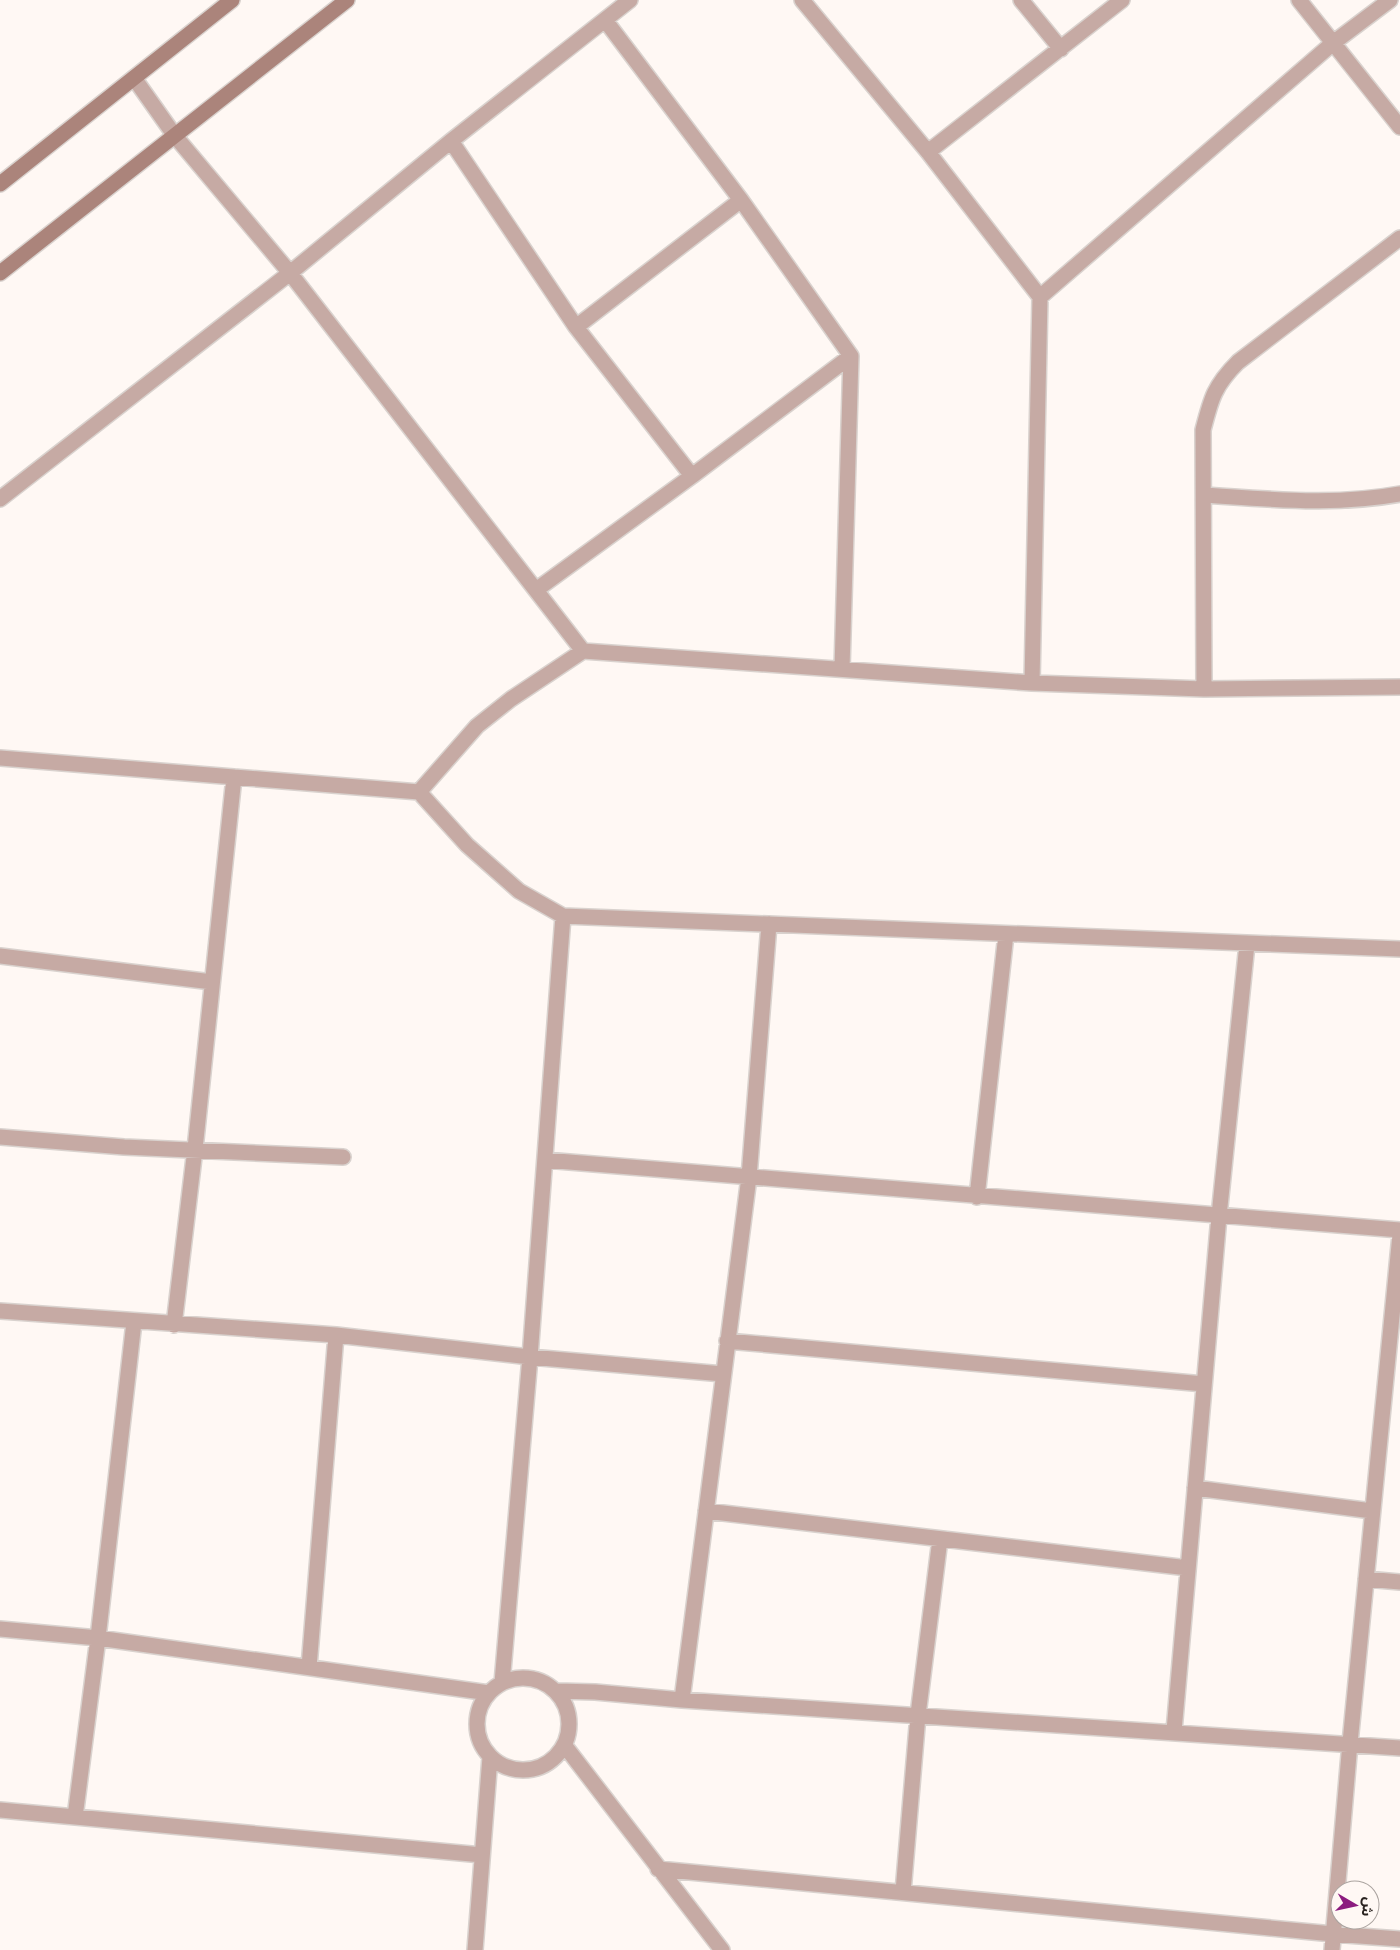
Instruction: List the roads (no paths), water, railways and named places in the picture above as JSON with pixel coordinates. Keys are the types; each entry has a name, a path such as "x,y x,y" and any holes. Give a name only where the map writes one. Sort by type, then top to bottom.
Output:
{"street":[{"path":"0,184 232,0"},
{"path":"0,273 347,0"},
{"path":"0,499 290,273 451,141 630,0"},
{"path":"802,0 928,152 1040,298 1032,683"},
{"path":"1021,0 1061,49"},
{"path":"928,152 1122,0"},
{"path":"1299,0 1400,128"},
{"path":"1040,298 1333,44 1390,0"},
{"path":"605,20 741,200 851,356 842,669"},
{"path":"134,78 175,136 290,273 583,651"},
{"path":"451,141 576,327 692,476"},
{"path":"576,327 741,200"},
{"path":"1204,689 1203,430 1210,402 1222,378 1238,362 1400,238"},
{"path":"536,590 692,476 851,356"},
{"path":"1204,495 1326,502 1376,499 1400,494"},
{"path":"419,792 477,726 511,699 583,651 1032,683 1204,689 1400,687"},
{"path":"0,758 419,792 466,845 519,891 563,916 1400,949"},
{"path":"174,1325 195,1149 234,777"},
{"path":"502,1683 530,1357 563,916"},
{"path":"682,1700 749,1177 768,924"},
{"path":"977,1197 1006,934"},
{"path":"1174,1732 1219,1216 1248,944"},
{"path":"0,956 212,982"},
{"path":"0,1137 124,1148 195,1149 343,1157"},
{"path":"545,1160 977,1197 1400,1230"},
{"path":"1332,1950 1372,1511 1400,1235"},
{"path":"0,1311 174,1325 336,1335 530,1357 723,1374"},
{"path":"75,1817 98,1638 134,1322"},
{"path":"309,1668 336,1335"},
{"path":"727,1340 1204,1384"},
{"path":"1195,1488 1372,1511"},
{"path":"706,1511 1188,1568"},
{"path":"903,1892 918,1715 940,1539"},
{"path":"1366,1579 1400,1582"},
{"path":"0,1629 98,1638 489,1693"},
{"path":"521,1677 540,1680 557,1691 570,1717 565,1746 551,1762 531,1771 508,1769 490,1757 478,1737 478,1714 489,1693 502,1683 521,1677"},
{"path":"557,1691 1350,1743 1400,1748"},
{"path":"565,1746 722,1950"},
{"path":"475,1950 490,1757"},
{"path":"0,1810 482,1855"},
{"path":"658,1869 1400,1939"}]}
